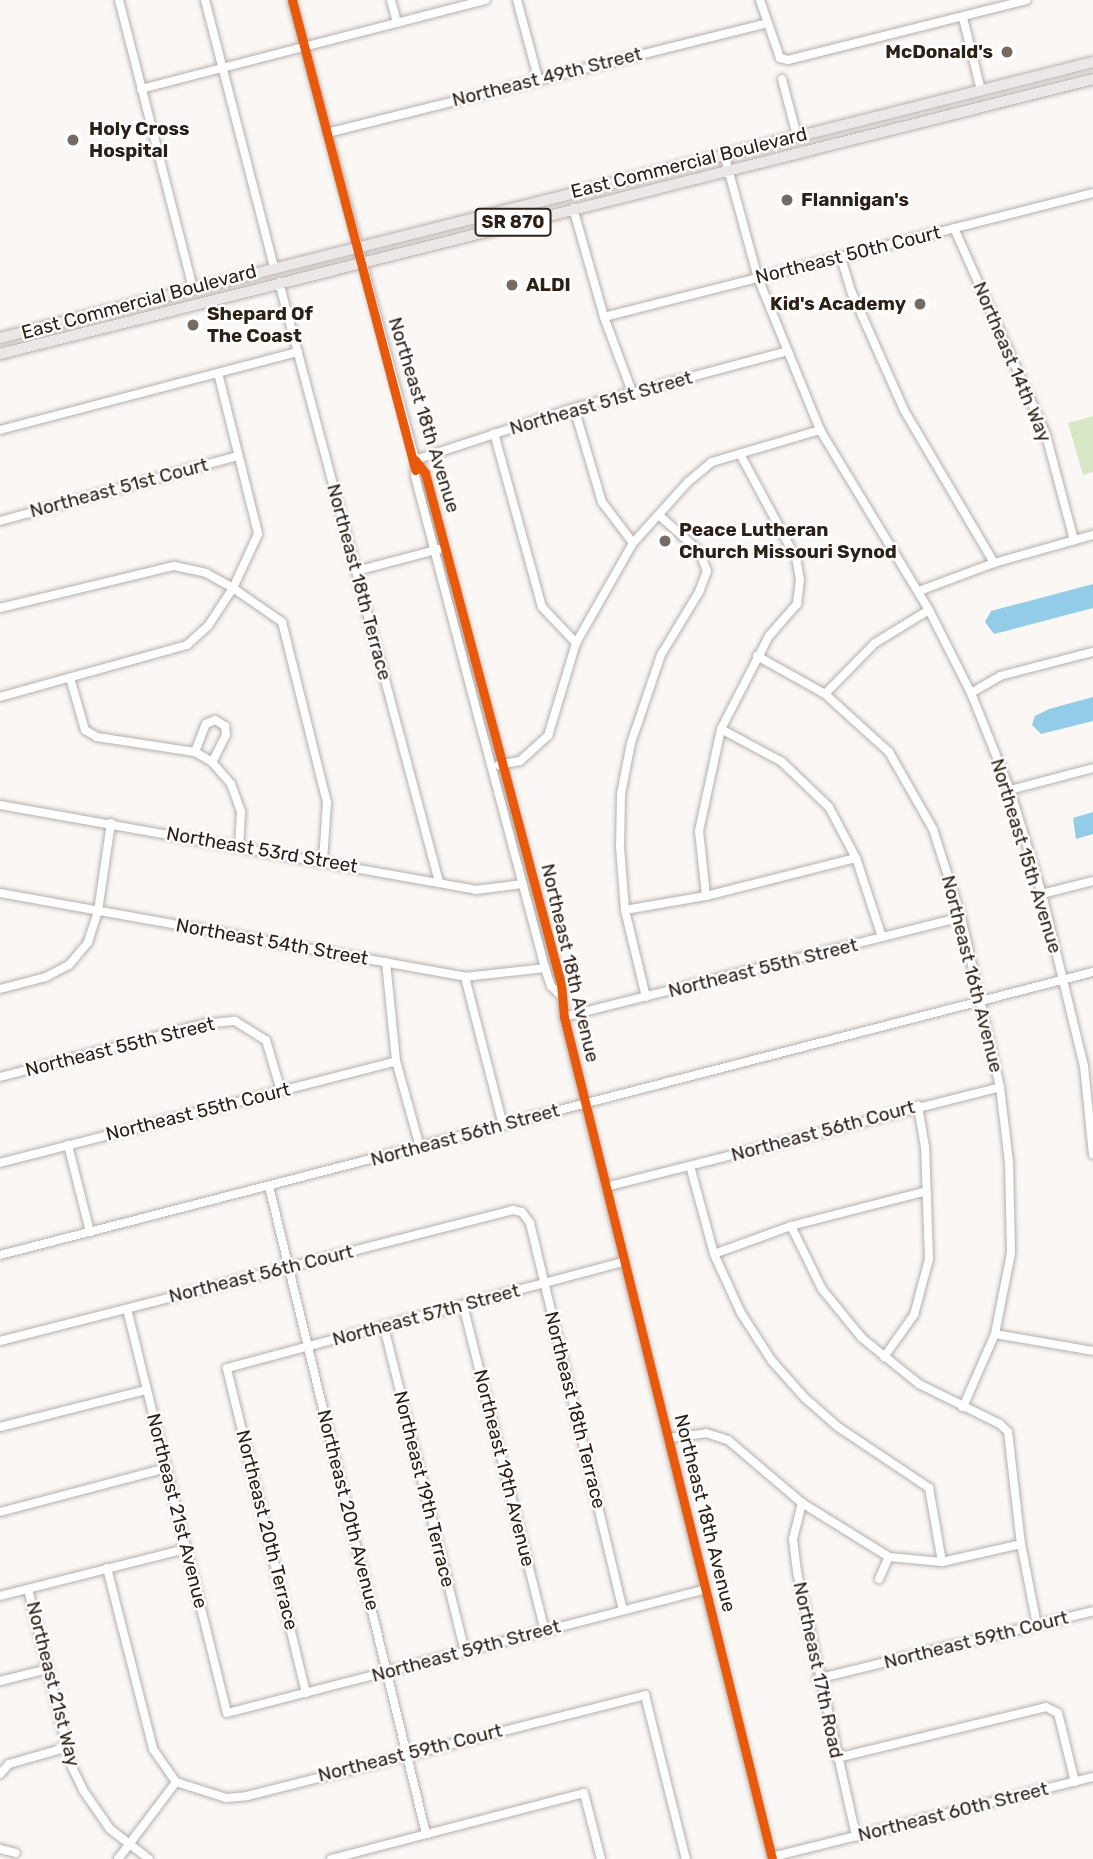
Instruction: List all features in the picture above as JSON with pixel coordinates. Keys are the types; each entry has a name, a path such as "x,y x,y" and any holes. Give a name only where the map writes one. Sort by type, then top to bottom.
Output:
{"main road":[{"name":"East Commercial Boulevard","path":"0,338 1093,62"},
{"name":"East Commercial Boulevard","path":"0,354 361,261 1093,79"},
{"path":"992,105 1005,84"},
{"path":"966,111 981,90"},
{"path":"84,333 107,311"}],"street":[{"path":"119,0 193,288"},
{"path":"205,0 274,267"},
{"name":"Northeast 18th Avenue","path":"292,0 415,460 415,476 545,968 551,986 558,994 564,1017 772,1858"},
{"path":"391,0 397,23"},
{"path":"141,89 486,0"},
{"path":"517,0 538,78"},
{"path":"760,0 780,58 788,60 1027,0"},
{"path":"963,18 981,90"},
{"name":"Northeast 49th Street","path":"327,133 766,23"},
{"path":"782,79 797,136"},
{"name":"Northeast 15th Avenue","path":"724,154 758,278 820,430 919,591 971,693 1010,790 1042,894 1088,1065 1093,1155"},
{"name":"Northeast 50th Court","path":"604,317 1093,193"},
{"path":"573,208 604,317 632,392"},
{"name":"Northeast 14th Way","path":"954,228 1046,435 1074,540"},
{"path":"841,258 852,293 904,410 994,563"},
{"name":"Northeast 18th Terrace","path":"279,282 439,882"},
{"name":"Northeast 51st Street","path":"415,460 574,408 788,351"},
{"path":"0,430 298,352"},
{"path":"0,697 187,645 208,626 233,588 258,534 218,373"},
{"path":"574,408 603,502 633,543"},
{"path":"492,767 520,761 548,736 576,643 633,543 712,462 820,430"},
{"path":"494,433 542,607 576,643"},
{"path":"706,896 699,831 721,729 757,656 797,604 800,580 796,558 740,454"},
{"name":"Northeast 51st Court","path":"0,521 238,456"},
{"name":"Northeast 18th Avenue","path":"415,460 425,473 503,764 561,984 558,994"},
{"path":"646,997 625,910 620,847 621,794 631,743 661,655 699,593 707,571 699,551 660,516"},
{"path":"919,591 994,563 1093,535"},
{"path":"356,571 445,548"},
{"path":"0,608 174,566 206,573 282,622 327,802 323,861"},
{"path":"825,694 875,643 929,610"},
{"path":"971,693 1000,676 1093,652"},
{"name":"Northeast 16th Avenue","path":"757,656 825,694 888,752 933,829 961,917 983,1002 1000,1087 1009,1163 1011,1253 995,1334 963,1407"},
{"path":"70,678 85,730 97,737 195,752 212,762 231,783 241,812 239,846"},
{"path":"195,752 206,724 215,720 225,726 226,736 212,762"},
{"path":"721,729 782,762 805,780 829,807 856,858 882,937"},
{"path":"1010,790 1093,768"},
{"name":"Northeast 53rd Street","path":"0,805 477,890 523,884"},
{"path":"0,989 46,977 69,965 88,942 98,911 111,823"},
{"path":"625,910 706,896 856,858"},
{"path":"1042,894 1093,881"},
{"name":"Northeast 54th Street","path":"0,893 465,977 545,968"},
{"name":"Northeast 55th Street","path":"564,1017 961,917"},
{"path":"386,962 396,1061 420,1147"},
{"name":"Northeast 56th Street","path":"0,1255 1093,972"},
{"path":"465,977 503,1125"},
{"name":"Northeast 55th Street","path":"0,1077 204,1024 235,1021 266,1040 281,1091"},
{"name":"Northeast 55th Court","path":"0,1163 396,1061"},
{"name":"Northeast 56th Court","path":"607,1187 1000,1087"},
{"path":"884,1357 914,1315 923,1290 929,1259 928,1191 918,1106"},
{"path":"68,1145 90,1232"},
{"path":"690,1166 714,1254 741,1313 772,1361 805,1398 838,1427 929,1488 942,1562"},
{"name":"Northeast 20th Avenue","path":"269,1186 426,1834"},
{"path":"714,1254 791,1226 928,1191"},
{"name":"Northeast 56th Court","path":"0,1341 513,1210 522,1212"},
{"name":"Northeast 18th Terrace","path":"522,1212 530,1223 623,1609"},
{"path":"791,1226 836,1309 884,1357 919,1384 1000,1424 1008,1432 1021,1544 1037,1625"},
{"name":"Northeast 57th Street","path":"228,1368 625,1261"},
{"name":"Northeast 19th Avenue","path":"463,1305 545,1631"},
{"name":"Northeast 21st Avenue","path":"127,1309 227,1713"},
{"name":"Northeast 19th Terrace","path":"384,1327 465,1651"},
{"path":"995,1334 1093,1351"},
{"name":"Northeast 20th Terrace","path":"228,1368 306,1693"},
{"path":"0,1427 146,1390"},
{"path":"668,1438 706,1433 728,1440 802,1503 889,1557 942,1562 1021,1544"},
{"path":"0,1512 166,1468"},
{"name":"Northeast 17th Road","path":"802,1503 793,1539 817,1679 856,1836"},
{"path":"0,1596 186,1549"},
{"path":"879,1579 889,1557"},
{"path":"107,1568 153,1749 176,1782 118,1859"},
{"name":"Northeast 21st Way","path":"28,1589 68,1747 96,1812 127,1846 149,1859"},
{"name":"Northeast 59th Street","path":"227,1713 705,1589"},
{"name":"Northeast 59th Court","path":"817,1679 1093,1611"},
{"path":"0,1681 48,1669"},
{"name":"Northeast 59th Court","path":"176,1782 226,1798 247,1796 407,1753 645,1695 686,1859"},
{"path":"837,1758 1054,1709 1075,1782"},
{"path":"1,1771 68,1747"},
{"name":"Northeast 60th Street","path":"772,1858 1093,1777"},
{"path":"331,1859 584,1793 601,1859"},
{"path":"0,1849 16,1853"}],"green space":[{"path":"1093,416 1093,472 1083,475 1068,423"}],"water":[{"path":"1093,584 1093,608 994,634 985,622 991,611"},
{"path":"1093,697 1093,721 1041,734 1032,725 1035,716 1049,709"},
{"path":"1093,812 1093,834 1076,839 1073,818"}],"cycle path":[{"path":"292,0 415,470"},
{"path":"415,460 425,473 561,984 564,1017 772,1859"}],"place":[{"name":"McDonald's","path":"1007,52"},
{"name":"Holy Cross Hospital","path":"73,140"},
{"name":"Flannigan's","path":"787,200"},
{"name":"ALDI","path":"512,285"},
{"name":"Kid's Academy","path":"920,304"},
{"name":"Shepard Of The Coast","path":"193,325"},
{"name":"Peace Lutheran Church Missouri Synod","path":"665,541"}]}
